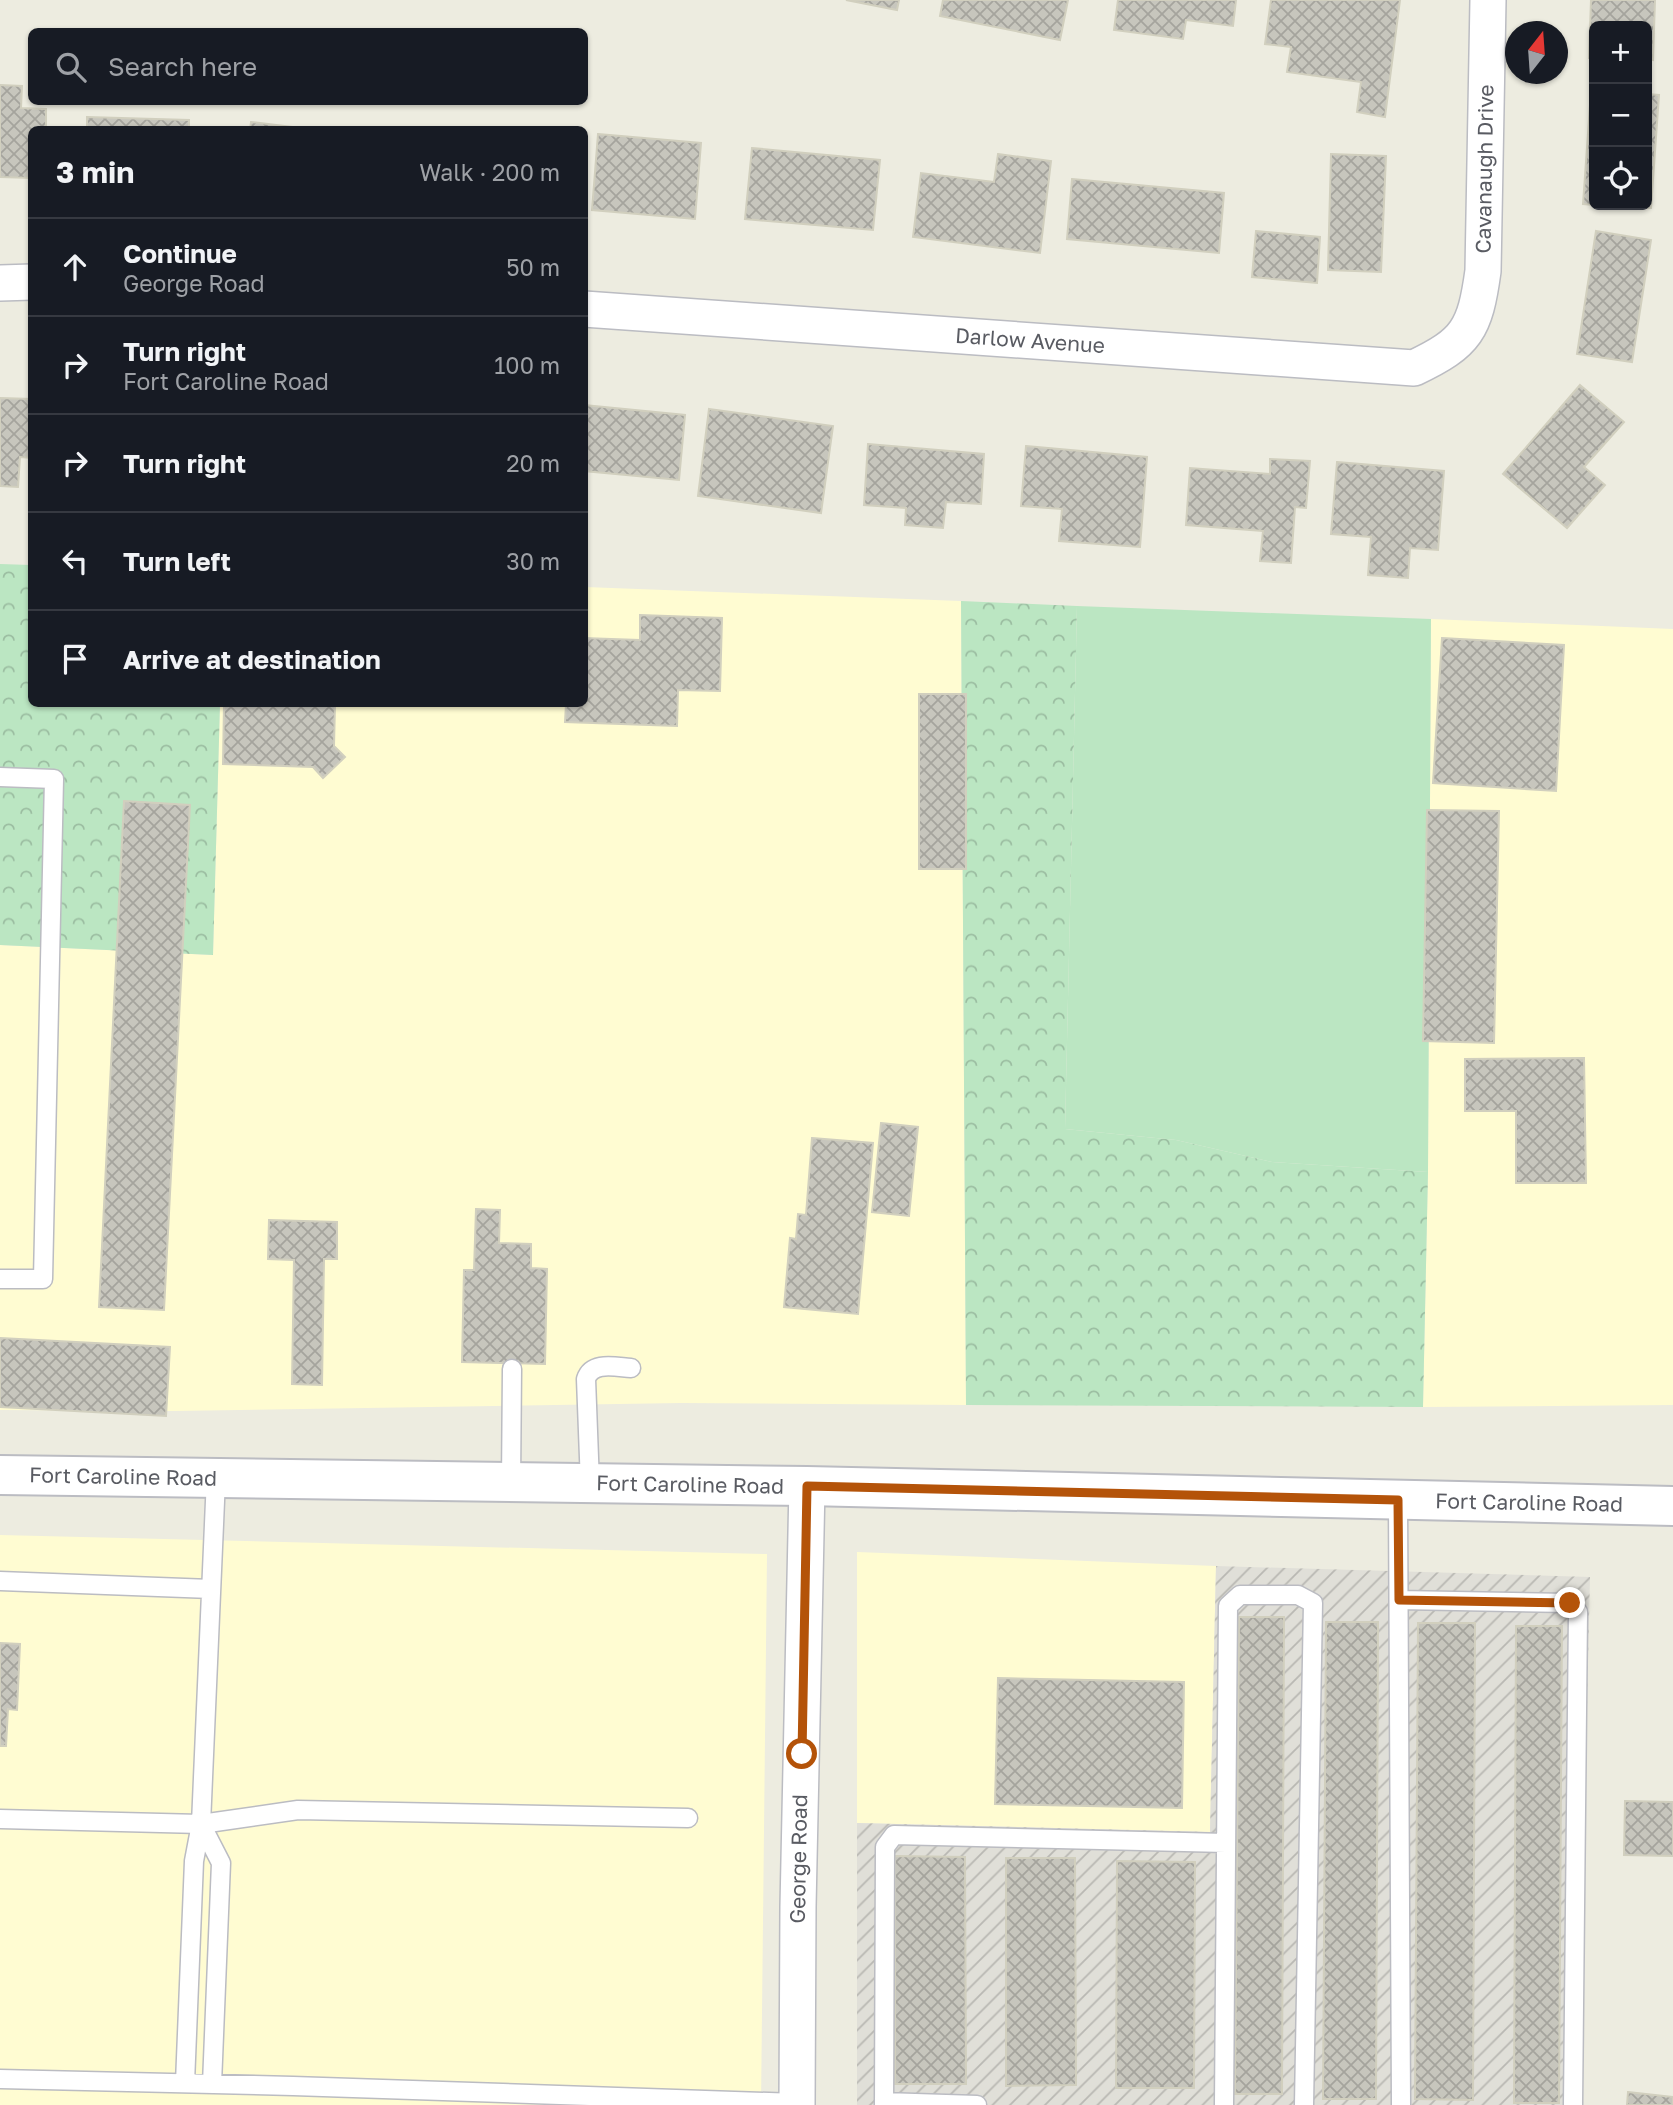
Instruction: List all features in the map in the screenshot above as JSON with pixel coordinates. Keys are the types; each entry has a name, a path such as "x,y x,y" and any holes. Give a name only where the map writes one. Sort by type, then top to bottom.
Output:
{"street":[{"name":"Cavanaugh Drive","path":"1465,335 1478,306 1483,271 1488,0"},
{"path":"0,283 28,282"},
{"name":"Darlow Avenue","path":"588,309 1413,368 1439,356 1465,335"},
{"name":"Fort Caroline Road","path":"0,1475 807,1486 1673,1506"},
{"name":"George Road","path":"797,2104 798,1907 807,1486"}],"lane":[{"path":"0,777 54,779 43,1279 0,1279"},
{"path":"590,1484 586,1379 594,1368 631,1367"},
{"path":"512,1369 512,1482"},
{"path":"185,2083 194,1861 201,1824 216,1478"},
{"path":"1398,1500 1401,2105"},
{"path":"0,1581 211,1589"},
{"path":"1224,2105 1228,1606 1240,1595 1298,1595 1312,1603 1304,2105"},
{"path":"1399,1600 1570,1603 1578,1612 1573,2105"},
{"path":"0,1818 201,1824 298,1810 688,1818"},
{"path":"201,1824 221,1863 212,2084"},
{"path":"977,2105 884,2104 885,1847 894,1835 1226,1843"},
{"path":"0,2079 797,2104"}],"shaded area":[{"path":"588,587 961,601 966,1405 681,1403 174,1411 0,1410 0,945 213,955 220,707 588,707"},
{"path":"1431,619 1673,629 1673,1405 1423,1407 1428,1172"},
{"path":"0,1535 767,1554 761,2105 0,2105"},
{"path":"857,1552 1216,1566 1210,1832 857,1823"},
{"path":"1216,1566 1590,1577 1578,2105 857,2105 857,1823 1210,1832"}],"green space":[{"path":"0,564 28,565 28,707 220,707 213,955 0,945"},
{"path":"961,601 1077,606 1065,1129 1176,1140 1272,1162 1428,1172 1423,1407 966,1405"},
{"path":"1077,606 1431,619 1428,1172 1272,1162 1176,1140 1065,1129"}],"building":[{"path":"846,0 899,0 897,10"},
{"path":"943,0 1068,0 1060,40 940,16"},
{"path":"1118,0 1236,0 1233,26 1186,20 1183,39 1114,30"},
{"path":"1271,0 1400,0 1385,117 1357,112 1361,82 1287,72 1291,47 1265,44"},
{"path":"1591,0 1655,0 1653,60 1652,21 1590,21"},
{"path":"0,85 22,86 21,108 46,109 46,126 28,126 28,178 0,177"},
{"path":"1652,94 1659,95 1652,194"},
{"path":"87,117 189,120 189,126 87,126"},
{"path":"1589,119 1589,205 1583,204"},
{"path":"251,122 284,126 250,126"},
{"path":"598,134 701,143 695,219 592,210"},
{"path":"752,148 880,160 873,230 745,219"},
{"path":"998,154 1051,161 1040,253 913,237 921,173 994,182"},
{"path":"1331,154 1386,156 1381,272 1328,270"},
{"path":"1072,179 1224,193 1219,253 1067,239"},
{"path":"1256,231 1320,237 1317,283 1252,277"},
{"path":"1596,231 1651,240 1632,362 1577,354"},
{"path":"1580,385 1624,422 1584,467 1605,485 1567,528 1503,474"},
{"path":"0,398 28,399 28,458 20,457 18,487 0,486"},
{"path":"588,405 685,415 679,480 588,471"},
{"path":"709,409 833,426 821,513 698,496"},
{"path":"868,444 984,454 981,504 946,502 943,528 905,525 906,508 864,505"},
{"path":"1026,446 1147,457 1140,547 1059,541 1062,509 1021,506"},
{"path":"1270,459 1310,461 1306,508 1295,507 1291,563 1260,561 1263,531 1186,525 1190,468 1270,474"},
{"path":"1337,462 1444,471 1438,550 1410,548 1408,578 1368,575 1371,537 1331,534"},
{"path":"640,615 722,618 720,691 678,690 677,726 565,722 566,707 588,707 588,638 640,640"},
{"path":"1442,638 1564,645 1556,791 1433,783"},
{"path":"919,694 966,694 966,869 919,869"},
{"path":"224,707 335,707 334,746 345,757 323,778 313,767 223,764"},
{"path":"124,801 190,805 164,1310 99,1307"},
{"path":"1427,810 1499,811 1494,1043 1423,1041"},
{"path":"1584,1058 1586,1183 1516,1183 1516,1111 1465,1111 1465,1059"},
{"path":"881,1123 918,1127 909,1216 872,1212"},
{"path":"812,1138 873,1143 858,1314 784,1307 790,1238 796,1239 798,1214 806,1215"},
{"path":"476,1209 500,1210 499,1243 531,1244 531,1268 547,1269 545,1364 462,1362 464,1270 474,1270"},
{"path":"269,1220 337,1222 337,1259 324,1259 322,1385 292,1384 294,1260 268,1259"},
{"path":"0,1338 170,1347 166,1416 0,1407"},
{"path":"1239,1617 1284,1617 1282,2094 1235,2094"},
{"path":"1326,1622 1378,1622 1376,2099 1323,2099"},
{"path":"1418,1623 1475,1623 1473,2100 1415,2099"},
{"path":"1516,1626 1562,1626 1559,2103 1514,2103"},
{"path":"0,1643 20,1644 17,1710 8,1709 6,1746 0,1746"},
{"path":"998,1678 1184,1682 1182,1808 995,1804"},
{"path":"1625,1801 1673,1802 1673,1856 1624,1855"},
{"path":"895,1856 965,1857 966,2084 895,2084"},
{"path":"1006,1858 1075,1858 1076,2085 1006,2086"},
{"path":"1117,1861 1195,1862 1194,2088 1116,2088"},
{"path":"1628,2092 1673,2097 1673,2105 1627,2105"}],"route":[{"path":"802,1754 807,1486 1398,1500 1399,1600 1570,1603"}]}
